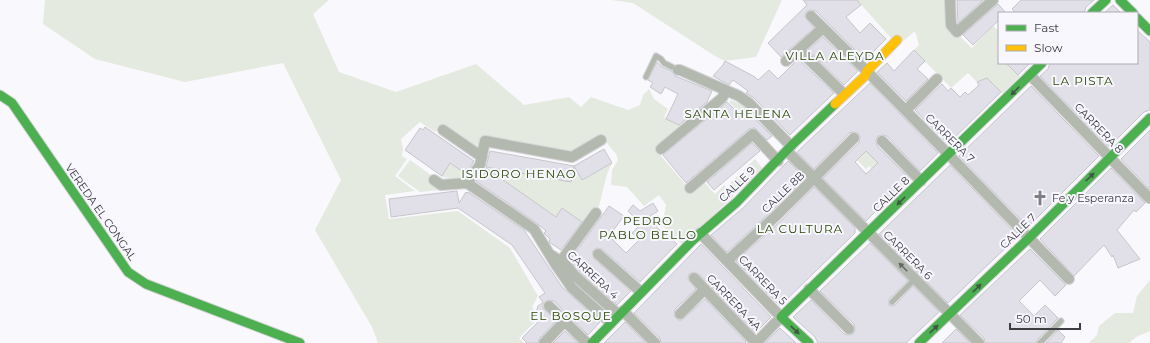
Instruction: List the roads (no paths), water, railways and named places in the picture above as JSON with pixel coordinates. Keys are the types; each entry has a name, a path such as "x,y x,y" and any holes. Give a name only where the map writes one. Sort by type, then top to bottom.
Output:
{"street":[{"path":"950,0 951,25 957,32 993,0"},
{"path":"1093,12 1106,0"},
{"path":"1120,0 1131,12"},
{"name":"CARRERA 7","path":"810,16 906,110 1069,279"},
{"path":"1138,19 1150,31"},
{"path":"786,61 822,28"},
{"name":"CALLE 9","path":"592,343 700,233 737,202 789,148 844,94 865,76 867,71 897,40"},
{"path":"799,50 844,94"},
{"name":"CALLE 8","path":"756,343 809,289 950,155 1041,64"},
{"name":"CARRERA 6","path":"675,69 726,91 749,103 814,178 949,315 979,343"},
{"name":"CARRERA 8","path":"1030,75 1149,198"},
{"path":"906,110 937,79"},
{"path":"661,149 722,98 726,91"},
{"name":"VEREDA EL CONGAL","path":"0,95 12,103 128,272 146,284 300,343"},
{"name":"CALLE 7","path":"919,343 1029,238 1150,118"},
{"path":"443,130 482,157"},
{"path":"690,188 753,134 778,161"},
{"name":"CALLE 8B","path":"727,261 854,138"},
{"path":"434,180 441,185 466,183 480,165 485,141 572,157 601,140"},
{"path":"882,142 922,181"},
{"name":"CARRERA 4","path":"466,183 534,229 572,288 611,324"},
{"path":"561,261 596,213"},
{"name":"CARRERA 5","path":"700,233 781,317 809,343"},
{"name":"CARRERA 4","path":"550,254 566,265 575,276 655,343"},
{"name":"CARRERA 4","path":"598,254 641,292"},
{"name":"CARRERA 4A","path":"694,278 756,343"},
{"path":"680,314 705,289"},
{"path":"809,289 849,329"},
{"path":"549,306 587,343"},
{"path":"544,343 564,322"}],"lane":[{"path":"646,77 656,56 661,59 664,64 675,69"},
{"path":"892,302 915,279"},
{"path":"1040,343 1061,322"}],"place":[{"name":"Fe y Esperanza","path":"1040,198"}],"district":[{"name":"VILLA ALEYDA","path":"835,56"},
{"name":"LA PISTA","path":"1083,81"},
{"name":"SANTA HELENA","path":"738,114"},
{"name":"ISIDORO HENAO","path":"519,174"},
{"name":"PEDRO PABLO BELLO","path":"648,228"},
{"name":"LA CULTURA","path":"800,229"},
{"name":"EL BOSQUE","path":"571,316"}]}
